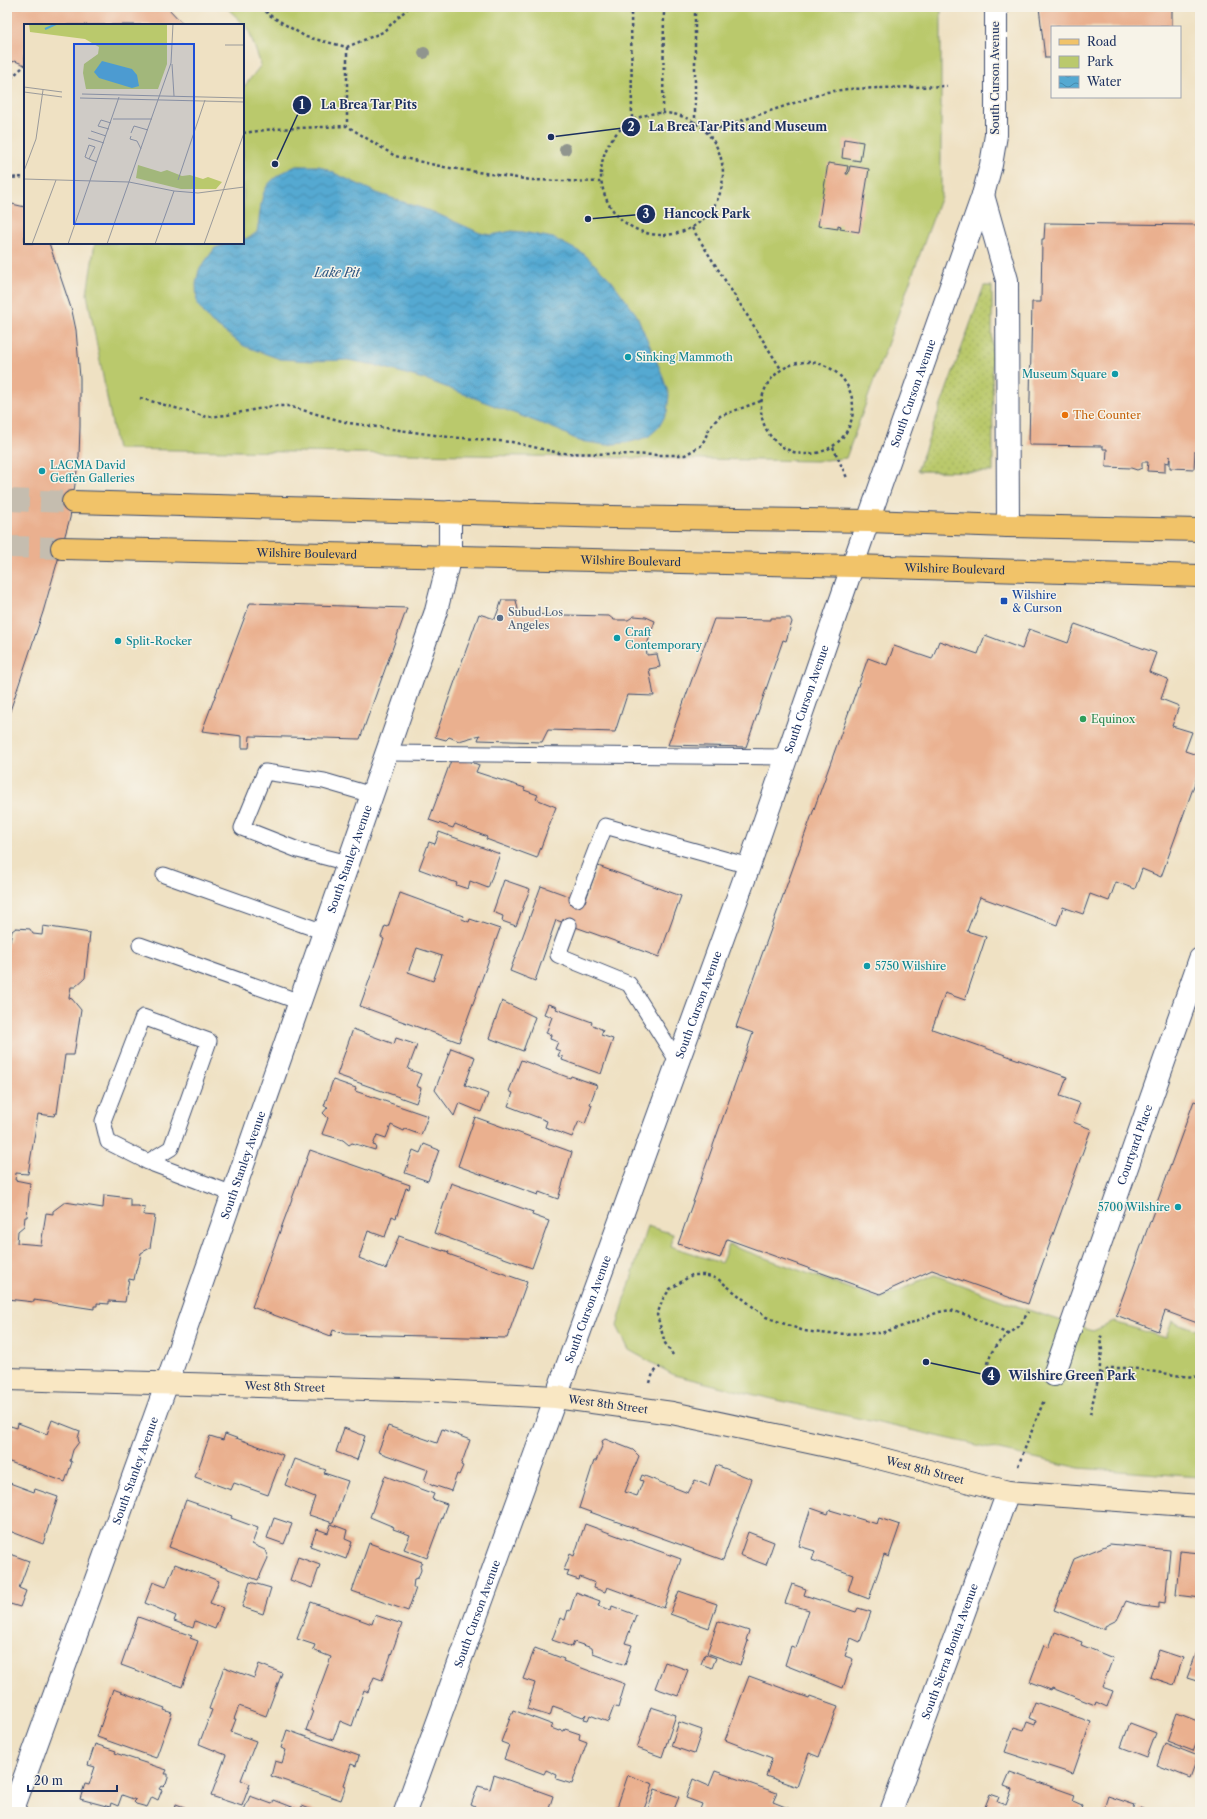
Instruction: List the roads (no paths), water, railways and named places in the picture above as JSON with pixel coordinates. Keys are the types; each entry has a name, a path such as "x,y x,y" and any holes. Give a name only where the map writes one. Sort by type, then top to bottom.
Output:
{"main road":[{"path":"73,502 612,517 868,521 1008,526 1200,530"},
{"name":"Wilshire Boulevard","path":"62,548 450,556 1200,576"}],"street":[{"name":"South Curson Avenue","path":"405,1812 749,866 868,521 983,195 992,165 996,135 996,7"},
{"path":"983,195 1007,280 1008,526"},
{"name":"South Stanley Avenue","path":"12,1812 167,1383 436,611 450,556 450,512"},
{"name":"Courtyard Place","path":"1054,1375 1200,959"},
{"name":"West 8th Street","path":"7,1378 438,1391 556,1397 672,1413 717,1422 860,1453 1008,1492 1200,1506"},
{"name":"South Sierra Bonita Avenue","path":"891,1812 1008,1492"}],"lane":[{"path":"387,753 787,757"},
{"path":"348,863 298,850 242,828 265,772 324,781 372,795"},
{"path":"577,899 605,826 749,866"},
{"path":"164,875 324,932"},
{"path":"569,925 558,955 629,984 678,1062"},
{"path":"140,945 300,1002"},
{"path":"148,1162 171,1148 209,1041 143,1017 103,1120 108,1142 148,1162 233,1194"}],"water":[{"name":"Lake Pit","path":"296,166 319,166 377,193 433,212 480,233 491,235 512,231 553,238 584,254 611,280 636,314 660,369 669,395 667,412 659,427 648,437 630,442 607,445 579,441 558,430 430,381 375,365 348,360 311,361 280,359 244,346 211,322 197,304 196,284 199,270 215,248 225,244 244,244 244,239 249,238 257,232 264,192 268,185 283,172"}],"tunnel":[{"path":"7,500 73,502"},
{"path":"7,547 62,548"}],"place":[{"name":"La Brea Tar Pits and Museum","path":"551,137"},
{"name":"La Brea Tar Pits","path":"275,164"},
{"name":"Hancock Park","path":"588,219"},
{"name":"Sinking Mammoth","path":"628,357"},
{"name":"Museum Square","path":"1115,374"},
{"name":"The Counter","path":"1065,415"},
{"name":"LACMA David Geffen Galleries","path":"42,471"},
{"name":"Wilshire & Curson","path":"1004,601"},
{"name":"Subud Los Angeles","path":"500,618"},
{"name":"Craft Contemporary","path":"617,638"},
{"name":"Split-Rocker","path":"118,641"},
{"name":"Equinox","path":"1083,719"},
{"name":"5750 Wilshire","path":"867,966"},
{"name":"5700 Wilshire","path":"1178,1207"},
{"name":"Wilshire Green Park","path":"926,1362"}]}
